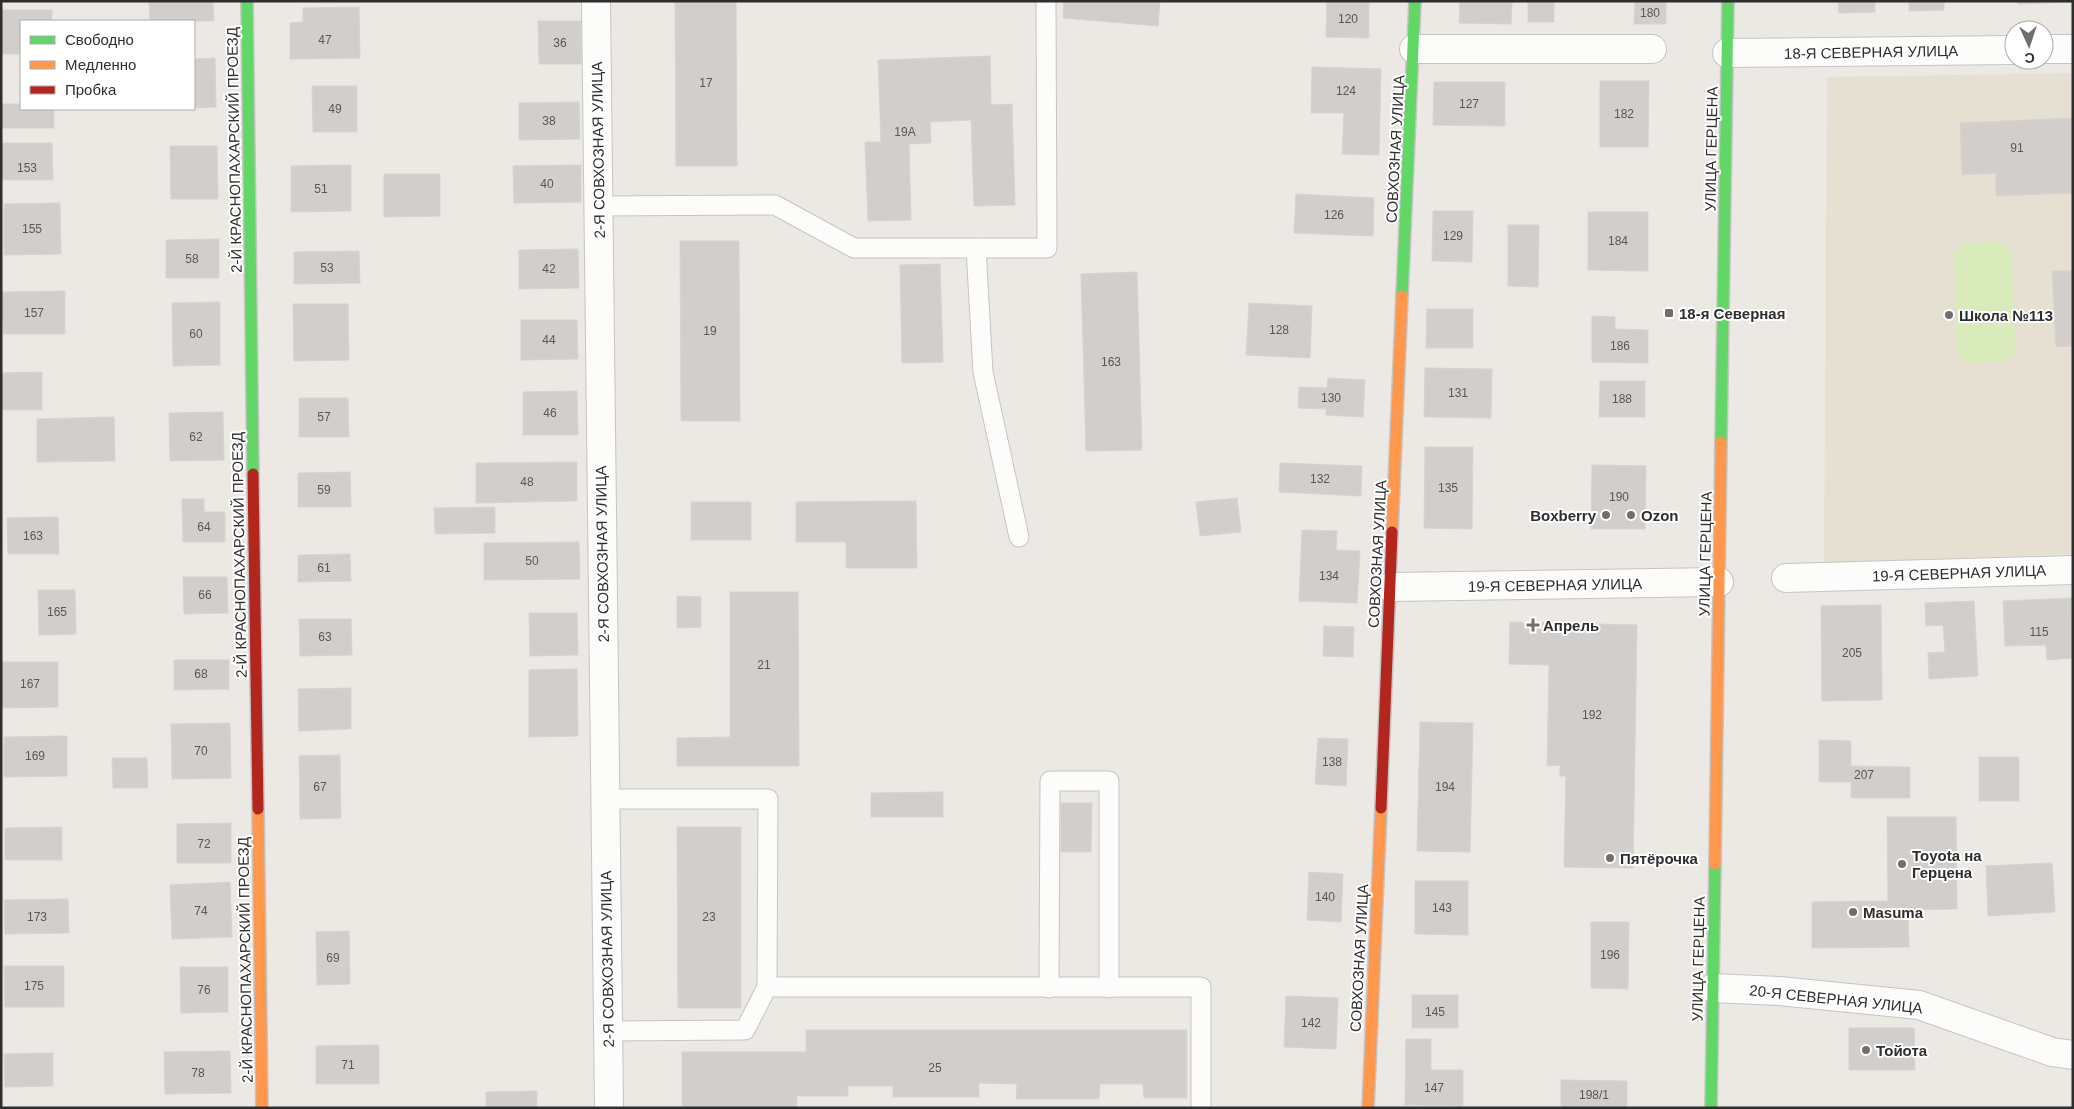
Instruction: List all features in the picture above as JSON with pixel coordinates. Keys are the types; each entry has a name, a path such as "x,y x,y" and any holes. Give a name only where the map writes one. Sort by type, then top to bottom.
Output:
{"street":[{"name":"2-Й КРАСНОПАХАРСКИЙ ПРОЕЗД","path":"247,1 262,1108"},
{"name":"2-Я СОВХОЗНАЯ УЛИЦА","path":"596,1 609,1108"},
{"name":"СОВХОЗНАЯ УЛИЦА","path":"1368,1108 1415,1"},
{"name":"УЛИЦА ГЕРЦЕНА","path":"1711,1108 1728,1"},
{"path":"1414,50 1652,49"},
{"path":"2054,49 2073,49"},
{"name":"18-Я СЕВЕРНАЯ УЛИЦА","path":"1727,53 2004,50"},
{"name":"19-Я СЕВЕРНАЯ УЛИЦА","path":"1786,578 2073,570"},
{"name":"19-Я СЕВЕРНАЯ УЛИЦА","path":"1390,587 1719,582"},
{"name":"20-Я СЕВЕРНАЯ УЛИЦА","path":"1713,988 1780,991 1919,1005 2052,1052 2073,1055"}],"lane":[{"path":"598,206 775,205 854,248 1047,248 1046,1"},
{"path":"976,248 983,372 1019,537"},
{"path":"1049,988 1050,781 1109,781 1109,988"},
{"path":"605,799 768,798 767,987 745,1030 608,1031"},
{"path":"767,987 1201,988 1201,1108"}],"shaded area":[{"name":"Школа №113","path":"2073,73 2073,554 1824,563 1827,77"}],"green space":[{"path":"1996,241 2007,245 2012,256 2015,353 2007,361 1967,363 1962,360 1957,349 1954,252 1962,244"}],"building":[{"path":"149,1 213,1 214,21 150,20"},
{"path":"675,1 736,1 737,166 676,166"},
{"path":"1064,1 1160,1 1158,26 1063,18"},
{"path":"1327,1 1369,1 1369,38 1326,37"},
{"path":"1460,1 1512,1 1511,24 1459,23"},
{"path":"1528,1 1554,1 1554,22 1528,22"},
{"path":"1635,1 1666,1 1666,24 1634,24"},
{"path":"1838,1 1875,1 1875,12 1839,13"},
{"path":"1909,1 1944,1 1944,10 1909,11"},
{"path":"2018,1 2073,1 2073,2 2018,4"},
{"path":"359,7 360,58 290,59 290,23 303,22 303,8"},
{"path":"1,10 52,10 52,20 20,20 20,54 1,54"},
{"path":"538,21 581,21 581,64 539,64"},
{"path":"990,56 991,105 1012,104 1015,205 974,206 971,120 930,122 931,143 909,144 911,220 868,221 865,142 881,142 878,60"},
{"path":"215,58 216,107 195,108 195,59"},
{"path":"1312,67 1381,69 1379,155 1342,154 1344,113 1311,113"},
{"path":"1600,81 1649,81 1648,147 1600,147"},
{"path":"1434,82 1505,82 1505,126 1433,125"},
{"path":"312,86 357,86 357,132 313,132"},
{"path":"579,102 580,139 519,140 519,103"},
{"path":"1,104 20,104 20,110 54,110 54,128 1,128"},
{"path":"2073,118 2073,193 1996,196 1996,173 1962,175 1960,123"},
{"path":"1,143 52,143 53,180 2,180"},
{"path":"170,146 217,146 218,199 171,199"},
{"path":"351,165 351,211 291,212 291,166"},
{"path":"581,165 581,202 514,203 513,166"},
{"path":"384,174 440,174 440,216 384,217"},
{"path":"1296,194 1374,198 1373,236 1294,233"},
{"path":"60,203 61,254 4,255 4,204"},
{"path":"1433,211 1473,211 1472,262 1432,261"},
{"path":"1588,212 1648,212 1648,271 1588,270"},
{"path":"1508,225 1539,225 1538,287 1508,286"},
{"path":"219,239 219,278 166,278 166,240"},
{"path":"680,241 739,241 740,421 681,421"},
{"path":"578,249 579,288 519,289 519,250"},
{"path":"359,251 360,283 294,284 294,252"},
{"path":"940,264 943,362 902,363 900,265"},
{"path":"2052,271 2073,271 2073,346 2056,347"},
{"path":"1137,272 1142,450 1086,451 1081,274"},
{"path":"65,291 65,334 3,334 2,292"},
{"path":"220,302 220,365 173,366 172,303"},
{"path":"1249,303 1312,306 1310,358 1246,355"},
{"path":"293,304 348,304 349,360 294,361"},
{"path":"1427,309 1473,309 1473,348 1426,348"},
{"path":"1592,316 1615,317 1615,329 1648,330 1648,363 1592,362"},
{"path":"521,320 577,320 578,359 521,360"},
{"path":"1425,368 1492,369 1491,418 1424,417"},
{"path":"42,372 42,410 1,410 1,373"},
{"path":"1328,378 1365,380 1363,417 1326,415 1326,409 1298,408 1299,387 1327,388"},
{"path":"1600,381 1645,381 1645,417 1599,417"},
{"path":"577,391 578,435 523,435 523,392"},
{"path":"299,398 348,398 349,437 299,437"},
{"path":"223,412 224,460 170,461 169,413"},
{"path":"114,417 115,461 37,462 37,419"},
{"path":"1425,447 1473,447 1472,529 1424,528"},
{"path":"577,462 577,501 476,503 476,463"},
{"path":"1280,463 1362,466 1361,496 1279,492"},
{"path":"1592,465 1646,466 1645,529 1591,529"},
{"path":"350,472 351,507 298,507 298,473"},
{"path":"1237,498 1241,532 1200,536 1196,502"},
{"path":"182,499 204,499 204,512 225,512 225,542 183,542"},
{"path":"916,501 917,568 846,568 846,542 796,542 796,502"},
{"path":"691,502 751,502 751,540 691,540"},
{"path":"495,507 495,533 435,534 434,508"},
{"path":"58,517 59,554 8,554 7,518"},
{"path":"1302,530 1337,531 1336,550 1360,551 1357,603 1299,601"},
{"path":"579,542 580,579 484,580 484,543"},
{"path":"350,554 351,581 298,582 298,555"},
{"path":"183,577 227,577 228,613 184,614"},
{"path":"38,590 75,590 76,634 39,635"},
{"path":"730,592 798,592 799,766 677,766 677,738 730,737"},
{"path":"677,596 701,597 701,627 677,628"},
{"path":"2072,598 2073,658 2047,660 2046,645 2005,646 2003,601"},
{"path":"1974,601 1978,676 1929,679 1928,653 1945,652 1943,625 1926,626 1925,603"},
{"path":"1881,605 1882,700 1822,701 1821,606"},
{"path":"529,613 577,613 578,655 530,656"},
{"path":"299,619 351,619 352,655 300,656"},
{"path":"1510,622 1637,625 1633,868 1564,867 1566,776 1560,776 1560,765 1547,766 1549,665 1509,664"},
{"path":"1324,626 1354,627 1353,657 1323,656"},
{"path":"174,660 229,660 229,689 174,690"},
{"path":"1,662 58,662 58,707 1,708"},
{"path":"577,669 578,736 529,737 529,670"},
{"path":"351,688 351,729 299,731 298,689"},
{"path":"1420,722 1473,723 1470,852 1417,851"},
{"path":"230,723 231,778 172,779 171,724"},
{"path":"67,736 67,776 4,777 4,737"},
{"path":"1318,738 1348,739 1346,786 1315,784"},
{"path":"1819,740 1851,741 1851,766 1910,767 1910,798 1851,798 1851,782 1819,782"},
{"path":"340,755 341,818 300,819 299,756"},
{"path":"1979,757 2019,757 2019,801 1979,801"},
{"path":"112,758 147,758 148,788 113,788"},
{"path":"943,792 943,817 871,817 871,793"},
{"path":"1061,803 1092,803 1091,852 1061,852"},
{"path":"1887,817 1956,817 1957,909 1908,910 1909,947 1812,948 1812,902 1888,901"},
{"path":"231,823 231,863 177,863 177,824"},
{"path":"62,827 62,860 5,860 5,828"},
{"path":"677,827 741,827 741,1008 678,1008"},
{"path":"2052,863 2055,912 1988,916 1986,866"},
{"path":"1309,872 1343,874 1341,922 1307,920"},
{"path":"1415,881 1468,881 1468,935 1415,934"},
{"path":"230,882 232,937 172,939 170,885"},
{"path":"68,899 69,933 5,934 4,900"},
{"path":"1591,922 1629,922 1628,989 1591,988"},
{"path":"349,931 350,984 317,985 316,932"},
{"path":"4,966 64,966 64,1007 5,1007"},
{"path":"180,967 228,967 228,1012 181,1013"},
{"path":"1412,995 1458,995 1458,1028 1412,1028"},
{"path":"1286,996 1338,998 1336,1049 1284,1047"},
{"path":"1849,1028 1914,1028 1915,1070 1849,1070"},
{"path":"806,1030 1187,1030 1187,1098 1144,1098 1143,1084 1100,1084 1099,1099 1016,1099 1017,1084 979,1083 979,1097 893,1097 893,1086 848,1086 848,1096 797,1096 797,1108 682,1108 682,1052 806,1052"},
{"path":"1406,1039 1431,1039 1431,1070 1463,1070 1463,1106 1405,1105"},
{"path":"379,1045 379,1084 316,1084 316,1046"},
{"path":"230,1051 231,1093 165,1094 164,1052"},
{"path":"53,1053 53,1086 5,1087 4,1054"},
{"path":"1561,1080 1627,1081 1627,1108 1561,1108"},
{"path":"537,1091 537,1108 486,1108 486,1092"}],"traffic: fast":[{"path":"247,1 253,474"},
{"path":"1402,296 1415,1"},
{"path":"1721,442 1728,1"},
{"path":"1711,1108 1715,864"}],"traffic: slow":[{"path":"1392,532 1402,296"},
{"path":"1715,864 1721,442"},
{"path":"1368,1108 1381,808"},
{"path":"258,809 262,1108"}],"traffic: jam":[{"path":"253,474 258,809"},
{"path":"1381,808 1392,532"}],"place":[{"name":"18-я Северная","path":"1669,313"},
{"name":"Школа №113","path":"1949,315"},
{"name":"Boxberry","path":"1606,515"},
{"name":"Ozon","path":"1631,515"},
{"name":"Апрель","path":"1533,625"},
{"name":"Пятёрочка","path":"1610,858"},
{"name":"Toyota на Герцена","path":"1902,864"},
{"name":"Masuma","path":"1853,912"},
{"name":"Тойота","path":"1866,1050"}]}
